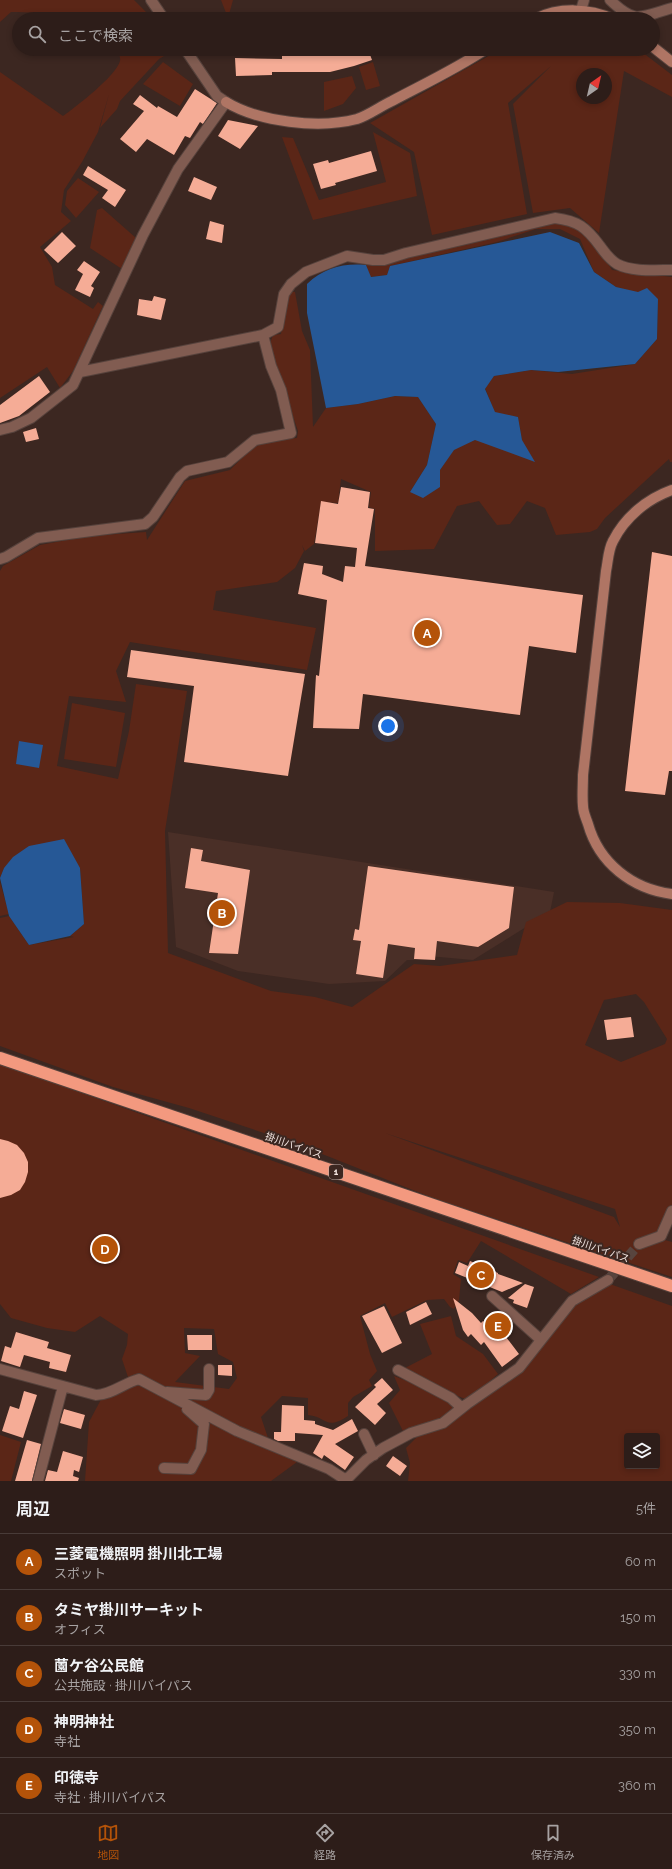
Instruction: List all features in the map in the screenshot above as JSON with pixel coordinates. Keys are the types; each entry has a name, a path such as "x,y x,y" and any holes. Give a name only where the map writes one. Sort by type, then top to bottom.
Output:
{"highway":[{"name":"掛川バイパス","path":"0,1058 672,1286"}],"street":[{"path":"151,0 159,12"},
{"path":"581,10 584,0"},
{"path":"610,0 624,12"},
{"path":"658,12 672,8"},
{"path":"558,12 566,10 592,12"},
{"path":"660,53 672,62"},
{"path":"190,56 218,96 237,109 257,115 292,121 325,122 357,118 462,66 476,56"},
{"path":"0,430 12,427 32,418 73,385 143,235 178,169 226,102"},
{"path":"80,372 263,335 278,327 284,294 291,284 306,272 347,256 384,260 406,253 555,218 570,220 580,224 591,233 607,257 618,264 630,268 672,270"},
{"path":"0,559 38,538 145,524 154,517 180,477 187,471 228,462 255,440 291,433 281,390 271,366 263,335"},
{"path":"672,490 644,504 626,520 612,542 606,571 583,775 583,807 592,838 602,854 615,870 633,882 656,892 672,894"},
{"path":"639,1244 661,1236 672,1211"},
{"path":"0,1369 96,1395 105,1395 128,1382 139,1378 236,1431 329,1469 346,1481 366,1460 374,1454 411,1433 443,1423 519,1368 572,1301 608,1280"},
{"path":"492,1296 541,1340"},
{"path":"163,1391 206,1395 209,1390 209,1369"},
{"path":"398,1370 451,1398 462,1408"},
{"path":"38,1481 63,1386"},
{"path":"164,1468 191,1469 201,1450 204,1424 174,1397"},
{"path":"364,1434 374,1454"}],"shaded area":[{"path":"0,0 134,0 146,12 11,12 0,22"},
{"path":"221,0 233,0 230,12 226,12"},
{"path":"120,56 164,56 159,59 120,101 117,109 100,128 109,94 98,132 82,162 64,190 61,212 71,221 40,247 52,267 55,285 93,309 98,302 103,306 73,371 60,388 47,367 0,398 0,72 63,116 104,82 111,75 120,61"},
{"path":"489,56 647,56 672,75 672,97 624,71 599,233 570,208 533,213 513,104 551,66 508,103 527,214 432,235 414,152 370,123"},
{"path":"163,62 193,84 180,106 143,84"},
{"path":"373,62 380,86 366,90 359,67"},
{"path":"352,76 356,88 343,104 324,111 324,82"},
{"path":"373,132 410,153 417,196 313,220 282,137 293,138 319,200 386,182"},
{"path":"78,178 99,192 76,218 65,205 67,191"},
{"path":"102,208 136,238 122,269 90,248 97,210"},
{"path":"556,221 580,229 600,251 612,270 672,277 672,462 670,462 669,459 605,518 597,529 590,532 556,535 545,508 527,501 510,524 497,525 479,501 457,506 434,549 375,551 375,509 369,507 371,492 341,479 338,503 321,502 314,544 305,551 302,545 304,551 295,568 277,582 216,591 213,610 316,628 307,670 130,642 116,671 126,702 69,696 57,766 118,779 129,731 136,684 187,691 165,831 168,953 271,991 315,997 352,1007 414,964 440,966 517,955 526,922 567,902 620,903 672,910 672,1211 654,1237 672,1242 672,1277 433,1198 297,1144 189,1108 113,1087 0,1046 0,918 9,916 29,945 74,937 70,936 84,924 80,868 4,868 0,878 0,571 3,566 40,545 89,536 146,532 147,540 185,481 230,470 259,441 297,438 298,431 269,346 273,335 281,334 289,291 295,292 302,331 310,350 313,427 326,408 358,404 395,396 418,397 436,424 427,465 410,492 440,487 440,470 454,449 475,440 522,440 518,417 495,413 485,388 494,376 531,370 572,374 635,364 657,339 658,299 616,287 594,272 580,239 560,229 536,229 497,242 390,266 387,275 370,277 366,265 384,265 417,255","holes":["636,994 644,1002 667,1039 665,1044 621,1062 585,1045 604,1000","385,1133 615,1209 620,1227 614,1217"]},
{"path":"72,703 125,713 116,767 64,759"},
{"path":"168,832 554,892 550,912 473,960 417,955 415,960 407,960 385,981 329,984 238,971 176,947"},
{"path":"0,882 9,914 0,916"},
{"path":"0,1064 599,1277 571,1294 481,1241 467,1263 458,1260 453,1274 461,1279 459,1300 454,1309 450,1307 444,1299 427,1300 392,1317 385,1303 360,1316 370,1354 377,1371 369,1380 372,1386 353,1397 348,1403 348,1416 331,1423 315,1416 308,1415 308,1398 282,1396 261,1417 270,1444 301,1459 271,1481 85,1481 89,1422 105,1392 129,1380 122,1359 127,1345 128,1334 100,1316 75,1332 47,1328 11,1318 0,1304","holes":["184,1328 214,1329 218,1354 233,1362 237,1378 229,1389 175,1382 200,1356 185,1353"]},
{"path":"607,1283 672,1306 672,1481 408,1481 410,1463 406,1448 422,1432 519,1368 573,1303"},
{"path":"451,1316 456,1336 483,1354 498,1374 468,1400 404,1375 405,1368 432,1354 420,1324"},
{"path":"394,1376 467,1404 443,1423 404,1433 389,1403 400,1390"},
{"path":"0,1435 21,1442 11,1481 0,1481"}],"water":[{"path":"550,232 579,243 594,272 616,287 638,292 647,288 658,299 657,339 635,364 558,372 531,370 494,376 485,389 495,412 518,417 522,440 535,462 475,440 454,450 440,470 440,487 423,498 410,492 427,465 436,424 418,397 395,396 358,404 326,408 307,313 307,284 327,270 342,266 366,265 371,277 387,275 390,266"},
{"path":"19,741 43,745 39,768 16,764"},
{"path":"64,839 80,868 84,924 70,936 29,945 9,916 0,878 4,868 13,857 29,846"}],"building":[{"path":"282,56 371,56 372,60 330,72 272,72 272,75 236,76 235,58 282,59"},
{"path":"195,89 217,103 203,124 200,122 190,138 185,136 174,155 147,139 136,152 120,139 144,111 133,104 140,95 157,108 158,106 177,117"},
{"path":"228,120 258,126 240,149 218,136"},
{"path":"371,151 377,171 335,183 336,185 321,189 313,164 328,160 329,163"},
{"path":"88,166 126,190 115,207 102,198 108,190 83,175"},
{"path":"194,177 217,187 211,200 188,191"},
{"path":"210,221 224,225 222,243 206,239"},
{"path":"62,232 76,246 58,263 44,250"},
{"path":"84,261 100,272 91,286 94,288 90,297 75,290 83,274 77,270"},
{"path":"154,296 166,299 161,320 137,315 139,299 152,301"},
{"path":"39,376 50,392 19,416 0,423 0,405"},
{"path":"36,428 39,439 26,442 23,432"},
{"path":"341,487 370,492 368,508 374,509 365,566 583,595 576,653 529,646 520,715 363,694 359,729 313,728 316,675 319,676 327,600 298,594 304,563 323,566 322,574 343,582 345,566 355,567 357,548 315,543 321,501 338,504"},
{"path":"652,552 672,556 672,771 669,771 665,795 625,791"},
{"path":"131,650 305,674 288,776 184,762 194,686 127,677"},
{"path":"191,848 203,850 201,861 250,870 238,954 209,953 218,893 185,888"},
{"path":"368,866 514,887 509,928 478,947 437,941 435,960 414,959 415,948 388,944 383,978 356,974 361,941 353,940 355,929 359,930"},
{"path":"631,1017 634,1037 607,1040 604,1020"},
{"path":"0,1139 17,1145 24,1153 28,1162 28,1172 25,1182 20,1190 11,1195 0,1198"},
{"path":"470,1261 498,1274 523,1283 502,1292 455,1273 459,1262 468,1266"},
{"path":"525,1284 534,1287 527,1308 513,1303 514,1300 508,1298"},
{"path":"453,1298 472,1313 481,1323 483,1321 485,1322 484,1320 491,1314 495,1322 498,1314 506,1324 505,1325 511,1334 506,1337 519,1354 502,1367 484,1342 481,1345 471,1334 468,1337 463,1330"},
{"path":"426,1302 432,1314 410,1325 406,1312"},
{"path":"384,1306 402,1343 382,1353 362,1316"},
{"path":"16,1332 49,1342 47,1348 71,1355 66,1372 49,1368 50,1362 24,1355 20,1367 1,1361 5,1346 11,1348"},
{"path":"187,1335 212,1335 212,1350 188,1350"},
{"path":"218,1365 232,1365 232,1376 218,1375"},
{"path":"382,1378 393,1390 377,1404 386,1413 375,1425 355,1407 376,1387 374,1385"},
{"path":"24,1391 37,1395 23,1438 2,1431 10,1406 19,1409"},
{"path":"282,1405 304,1406 304,1420 315,1421 315,1424 333,1430 352,1419 358,1431 335,1444 354,1457 345,1470 324,1455 322,1459 313,1453 323,1435 295,1433 295,1441 278,1441 274,1439 274,1432 281,1432"},
{"path":"64,1409 85,1415 81,1429 60,1423"},
{"path":"27,1440 41,1444 32,1481 15,1481"},
{"path":"63,1451 83,1457 79,1472 74,1470 73,1476 79,1478 78,1481 45,1481 48,1470 57,1472"},
{"path":"393,1456 407,1466 400,1476 386,1466"}],"tunnel":[{"path":"608,1280 639,1244"}],"place":[{"name":"三菱電機照明 掛川北工場","path":"427,633"},
{"name":"タミヤ掛川サーキット","path":"222,913"},
{"name":"神明神社","path":"105,1249"},
{"name":"薗ケ谷公民館","path":"481,1275"},
{"name":"印徳寺","path":"498,1326"}]}
